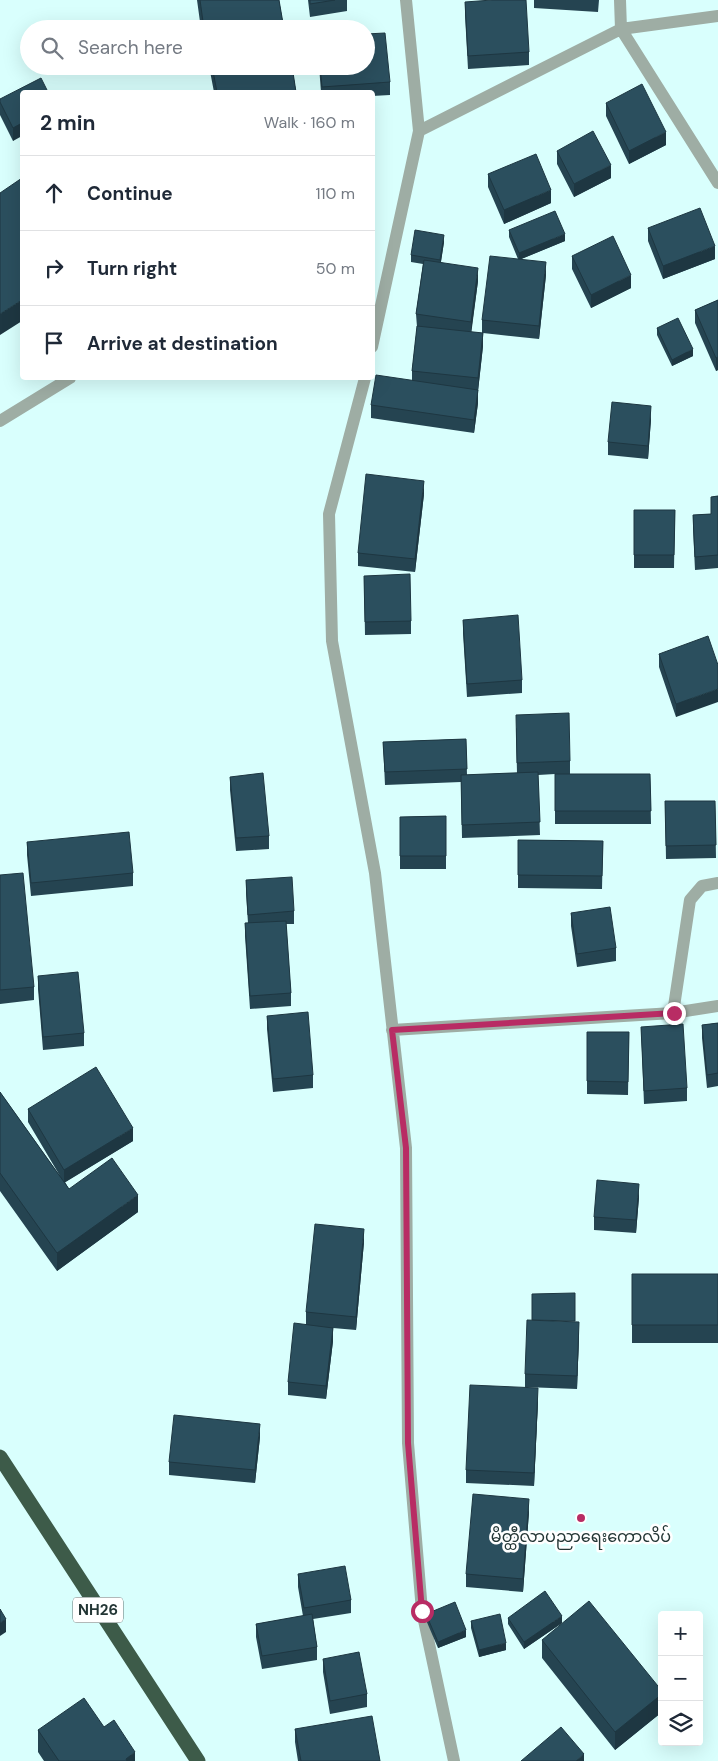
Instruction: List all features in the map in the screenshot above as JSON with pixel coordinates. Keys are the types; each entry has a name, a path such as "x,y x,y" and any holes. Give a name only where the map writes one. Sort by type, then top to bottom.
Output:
{"highway":[{"name":"NH26","path":"0,1458 198,1761"}],"street":[{"path":"375,333 419,131 406,0"},
{"path":"620,0 622,28 718,182"},
{"path":"419,131 622,28 718,16"},
{"path":"0,421 67,380"},
{"path":"364,380 329,514 332,641 375,873 406,1148 409,1453 422,1611 454,1761"},
{"path":"674,1013 690,900 702,886 718,883"},
{"path":"392,1030 674,1013 718,1006"}],"building":[{"path":"200,0 279,0 282,20 203,20"},
{"path":"310,0 335,0 310,4"},
{"path":"526,0 529,52 468,56 465,2"},
{"path":"385,33 390,82 322,87 321,75 375,75 375,34"},
{"path":"214,75 293,75 296,90 217,90"},
{"path":"41,78 47,90 20,90 20,124 13,128 0,99"},
{"path":"642,84 666,132 629,151 606,103"},
{"path":"593,131 611,165 574,184 557,151"},
{"path":"536,154 551,190 504,210 488,174"},
{"path":"20,179 20,301 0,314 0,193"},
{"path":"700,208 715,246 663,266 648,228"},
{"path":"555,211 565,234 519,253 509,230"},
{"path":"415,230 444,235 440,260 411,255"},
{"path":"613,236 631,275 591,295 572,256"},
{"path":"490,256 546,262 539,326 482,320"},
{"path":"424,260 478,268 471,322 416,314"},
{"path":"718,300 718,357 716,358 695,310"},
{"path":"678,318 693,349 672,360 657,328"},
{"path":"417,326 483,333 478,378 412,371"},
{"path":"376,375 478,390 474,420 371,405"},
{"path":"612,402 651,406 648,446 608,442"},
{"path":"366,474 424,481 415,559 358,553"},
{"path":"718,496 718,555 695,557 693,515 711,514 711,497"},
{"path":"634,510 675,510 674,555 634,555"},
{"path":"410,574 411,621 365,622 364,576"},
{"path":"518,615 522,680 467,684 463,620"},
{"path":"708,636 718,665 718,689 676,704 659,654"},
{"path":"569,713 570,761 517,763 516,715"},
{"path":"466,739 467,769 385,772 383,742"},
{"path":"538,772 540,822 462,825 461,775"},
{"path":"263,773 269,836 236,838 230,777"},
{"path":"555,774 650,774 651,811 555,811"},
{"path":"665,801 715,801 716,845 666,846"},
{"path":"446,816 446,856 400,856 400,817"},
{"path":"129,832 133,873 31,883 27,842"},
{"path":"518,840 603,841 602,876 518,875"},
{"path":"23,873 34,987 0,990 0,875"},
{"path":"292,877 294,911 248,915 246,880"},
{"path":"610,907 616,948 577,954 571,913"},
{"path":"286,921 291,993 250,996 245,923"},
{"path":"78,972 84,1033 43,1037 38,976"},
{"path":"308,1012 313,1075 273,1079 267,1016"},
{"path":"718,1023 718,1073 707,1075 702,1025"},
{"path":"683,1024 687,1088 644,1091 641,1027"},
{"path":"587,1032 629,1032 628,1082 587,1081"},
{"path":"96,1067 133,1128 64,1170 28,1109"},
{"path":"0,1092 69,1189 112,1158 138,1195 57,1253 0,1173"},
{"path":"597,1180 639,1184 636,1220 594,1217"},
{"path":"315,1224 364,1229 356,1317 306,1312"},
{"path":"632,1274 718,1274 718,1325 632,1325"},
{"path":"575,1293 575,1321 532,1320 532,1294"},
{"path":"527,1320 579,1322 577,1376 525,1374"},
{"path":"294,1323 333,1328 326,1386 288,1382"},
{"path":"470,1385 538,1388 534,1473 466,1470"},
{"path":"174,1415 260,1424 255,1470 169,1462"},
{"path":"473,1494 529,1499 523,1579 466,1574"},
{"path":"345,1566 351,1600 304,1608 298,1574"},
{"path":"545,1591 562,1616 524,1642 508,1618"},
{"path":"589,1601 658,1686 658,1697 615,1732 542,1640"},
{"path":"455,1602 466,1630 438,1642 426,1614"},
{"path":"0,1609 6,1619 0,1623"},
{"path":"312,1614 317,1647 262,1656 256,1624"},
{"path":"500,1614 506,1643 479,1650 471,1621"},
{"path":"359,1652 367,1694 330,1701 323,1659"},
{"path":"84,1698 104,1727 114,1720 135,1752 126,1759 127,1761 59,1761 38,1730"},
{"path":"372,1716 380,1761 301,1761 295,1729"},
{"path":"561,1727 584,1754 576,1761 521,1761"}],"place":[{"name":"မိတ္ထီလာပညာရေးကောလိပ်","path":"581,1518"}],"route":[{"path":"422,1611 408,1443 406,1148 392,1030 674,1013"}]}
